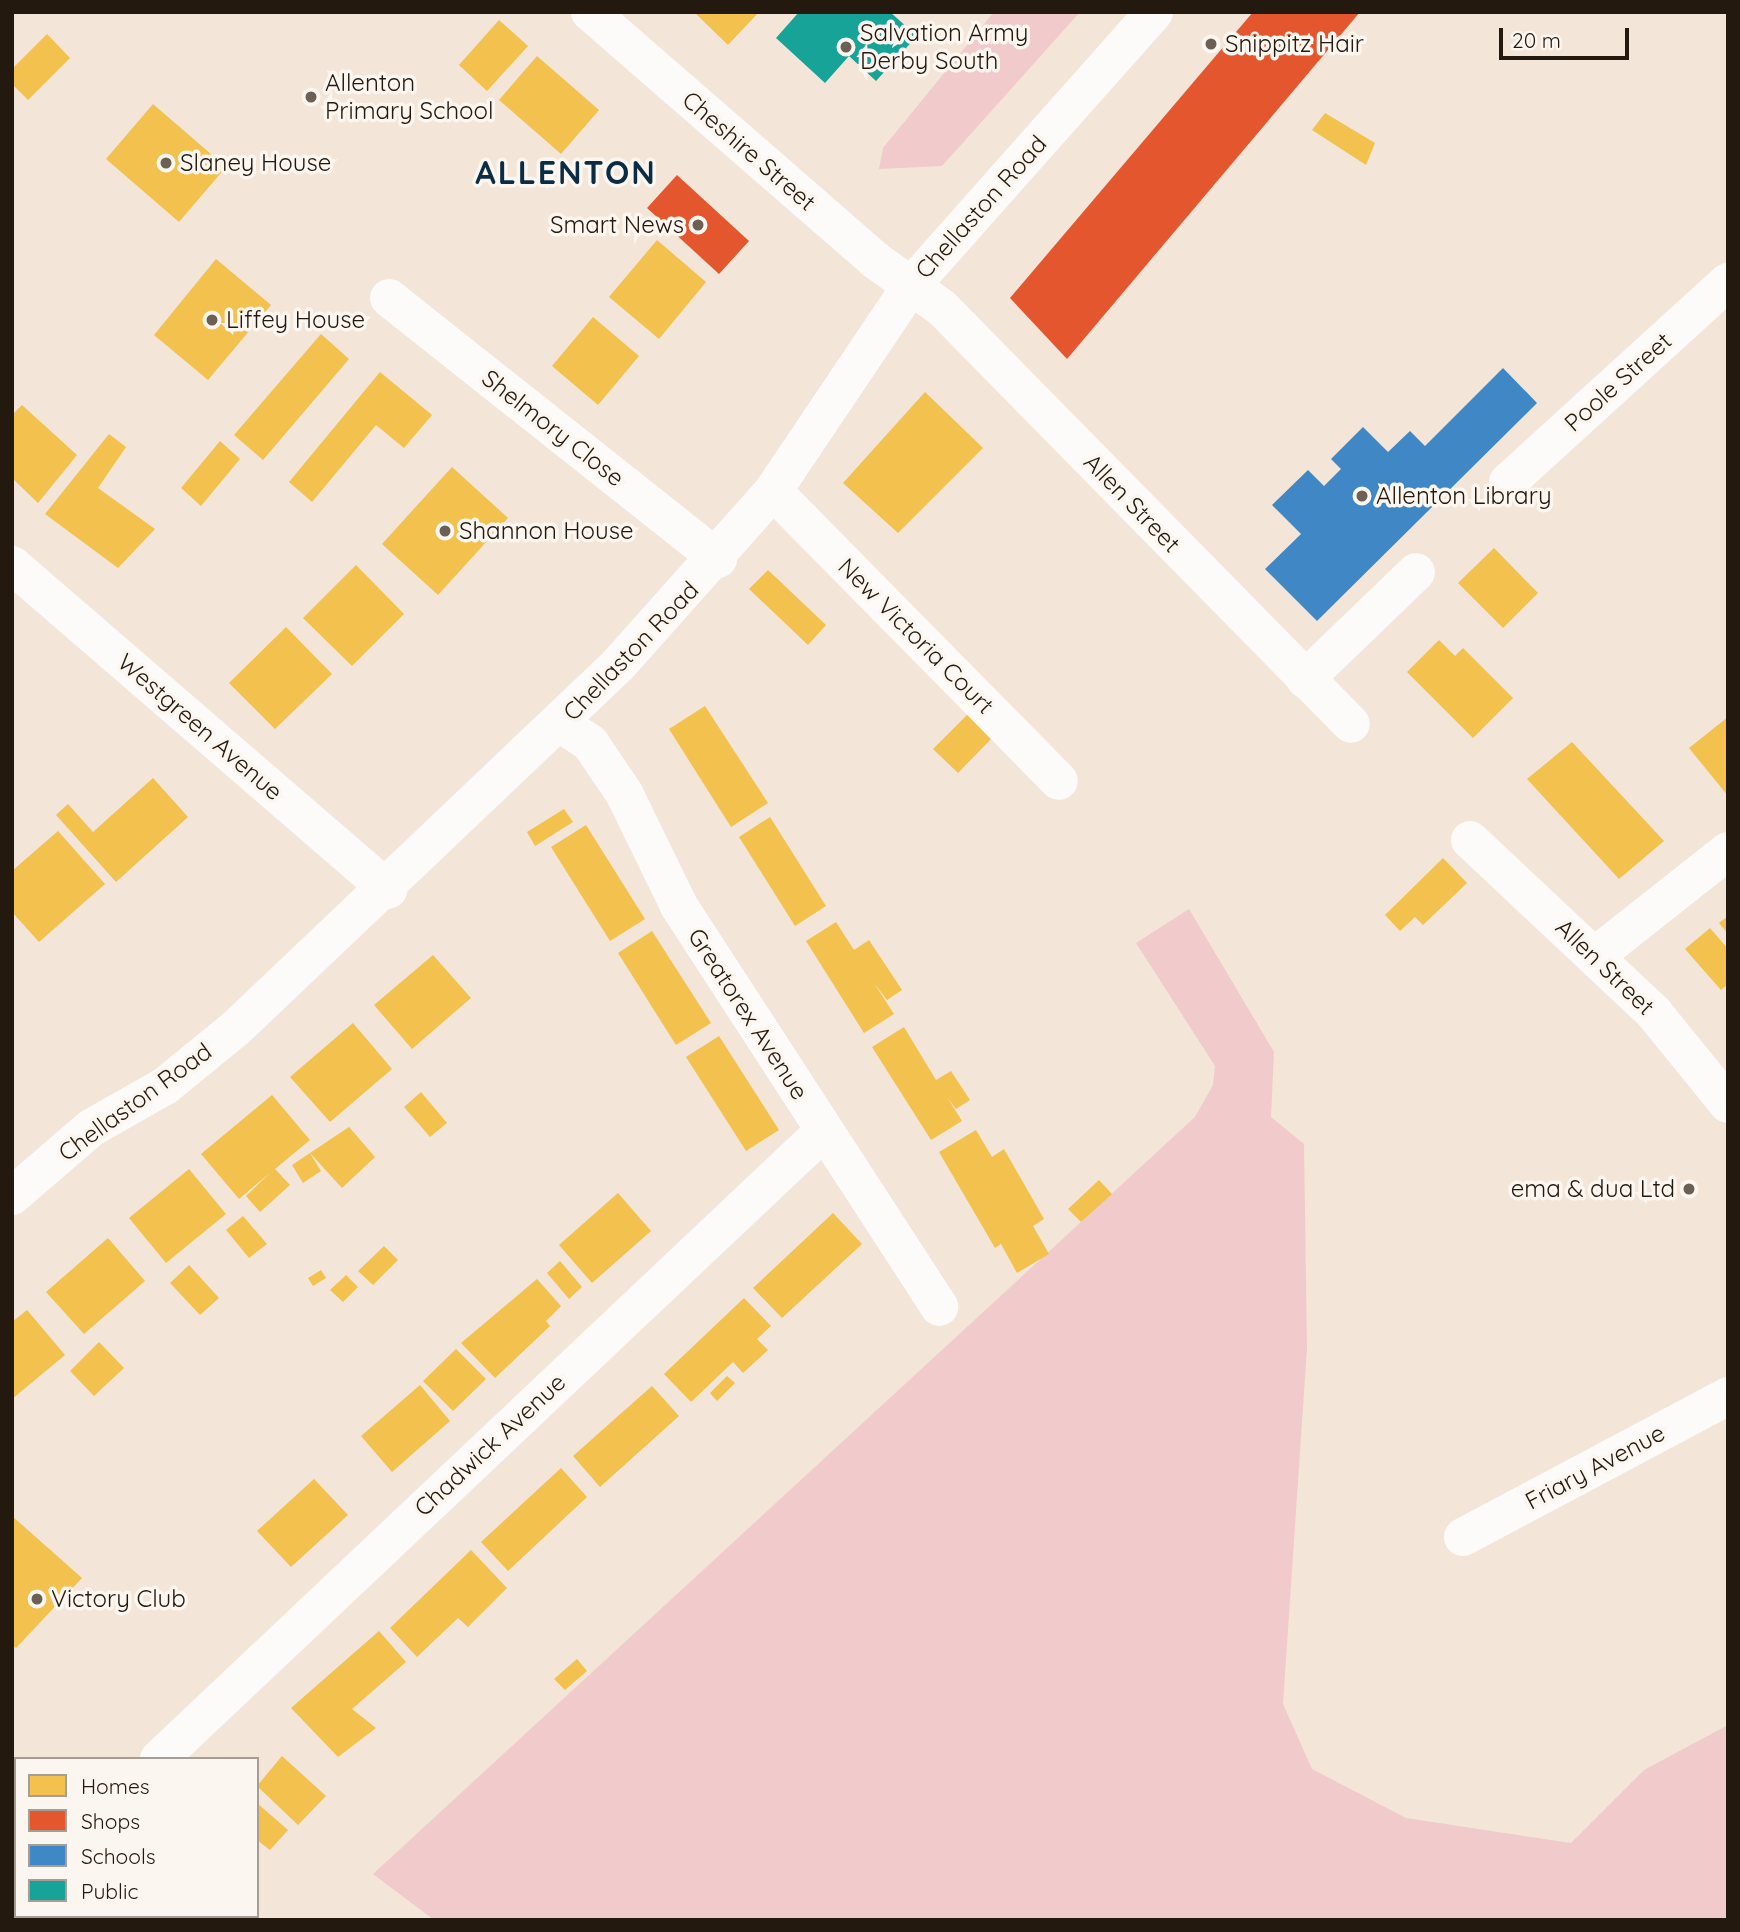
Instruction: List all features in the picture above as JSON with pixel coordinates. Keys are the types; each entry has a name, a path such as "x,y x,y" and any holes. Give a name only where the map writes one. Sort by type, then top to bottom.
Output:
{"street":[{"name":"Cheshire Street","path":"590,12 911,286"},
{"name":"Chellaston Road","path":"12,1196 91,1128 165,1086 235,1029 388,890 561,724 718,559 773,491 911,286 1154,12"},
{"name":"Poole Street","path":"1508,482 1728,282"},
{"name":"Allen Street","path":"911,286 942,308 1351,724"},
{"name":"Shelmory Close","path":"389,298 718,559"},
{"name":"New Victoria Court","path":"773,491 1059,781"},
{"name":"Westgreen Avenue","path":"12,565 388,890"},
{"path":"1305,679 1416,572"},
{"name":"Greatorex Avenue","path":"561,724 590,743 624,793 679,906 823,1132 939,1307"},
{"name":"Allen Street","path":"1471,840 1654,1013 1728,1104"},
{"path":"1595,956 1728,850"},
{"name":"Chadwick Avenue","path":"161,1757 823,1132"},
{"name":"Friary Avenue","path":"1462,1537 1728,1396"}],"shaded area":[{"path":"994,12 1080,12 942,166 879,169 883,148"},
{"path":"1189,909 1274,1052 1271,1117 1304,1144 1307,1348 1283,1704 1312,1769 1406,1818 1571,1843 1644,1770 1728,1725 1728,1920 434,1920 373,1874 1195,1117 1213,1085 1215,1066 1136,943"}],"building: Homes":[{"path":"694,12 759,12 728,45"},
{"path":"499,20 528,46 487,91 459,65"},
{"path":"47,34 70,58 28,100 12,84 12,69"},
{"path":"537,56 599,110 561,154 499,100"},
{"name":"Slaney House","path":"153,104 226,167 179,222 106,159"},
{"path":"1325,113 1375,143 1366,165 1312,130"},
{"path":"657,240 706,282 659,339 609,297"},
{"name":"Liffey House","path":"216,259 271,305 208,380 154,335"},
{"path":"593,317 639,356 598,405 552,366"},
{"path":"321,334 349,359 263,460 234,435"},
{"path":"380,372 432,415 404,448 376,425 312,502 289,482"},
{"path":"925,392 983,448 898,533 843,483"},
{"path":"22,405 77,455 38,503 12,478 12,415"},
{"path":"109,434 126,447 98,488 155,529 118,568 45,514"},
{"path":"220,441 240,459 201,506 181,488"},
{"name":"Shannon House","path":"452,467 508,518 438,595 382,544"},
{"path":"1494,548 1538,593 1503,628 1458,583"},
{"path":"356,565 404,614 352,666 303,618"},
{"path":"768,570 826,625 808,645 749,589"},
{"path":"286,627 332,674 275,729 229,683"},
{"path":"1439,640 1455,656 1463,648 1513,698 1473,738 1407,672"},
{"path":"705,706 768,803 731,827 669,729"},
{"path":"972,710 996,734 958,773 933,749"},
{"path":"1728,717 1728,796 1689,748"},
{"path":"1572,742 1664,841 1619,879 1527,779"},
{"path":"153,778 188,817 116,882 56,815 68,804 93,832"},
{"path":"564,809 573,822 535,846 527,832"},
{"path":"770,817 826,906 795,926 739,837"},
{"path":"586,825 645,919 610,941 551,847"},
{"path":"58,831 105,884 39,942 12,912 12,871"},
{"path":"1443,858 1467,883 1423,925 1415,917 1400,931 1385,915"},
{"path":"1728,916 1728,934 1719,923"},
{"path":"836,922 854,950 869,940 902,990 887,1000 874,983 894,1014 864,1033 806,941"},
{"path":"1710,928 1728,949 1728,984 1721,990 1685,949"},
{"path":"652,931 711,1023 676,1045 618,953"},
{"path":"433,955 471,998 412,1049 374,1005"},
{"path":"353,1023 392,1069 330,1122 290,1077"},
{"path":"904,1027 936,1080 951,1071 970,1100 956,1109 947,1097 962,1121 931,1140 872,1047"},
{"path":"719,1036 779,1130 746,1151 686,1057"},
{"path":"421,1092 447,1123 430,1137 404,1107"},
{"path":"272,1095 310,1140 275,1169 290,1185 260,1212 246,1196 271,1172 239,1199 201,1154"},
{"path":"349,1127 375,1157 342,1188 310,1153"},
{"path":"976,1130 992,1157 1004,1149 1044,1219 1033,1226 1049,1254 1017,1273 1001,1244 995,1248 939,1152"},
{"path":"310,1153 321,1171 303,1183 292,1165"},
{"path":"189,1169 226,1214 166,1263 129,1218"},
{"path":"1099,1180 1112,1194 1081,1222 1068,1209"},
{"path":"618,1193 651,1231 592,1283 559,1245"},
{"path":"833,1213 862,1244 782,1318 753,1288"},
{"path":"243,1216 267,1244 249,1258 226,1230"},
{"path":"108,1238 145,1281 84,1334 46,1292"},
{"path":"384,1246 398,1260 373,1285 358,1271"},
{"path":"560,1261 582,1287 569,1299 547,1273"},
{"path":"189,1265 219,1298 200,1315 170,1283"},
{"path":"321,1270 326,1278 313,1286 308,1278"},
{"path":"346,1275 358,1287 343,1302 330,1290"},
{"path":"537,1279 561,1306 546,1321 550,1326 495,1378 461,1343"},
{"path":"744,1298 771,1326 757,1339 768,1350 743,1373 733,1362 691,1402 664,1374"},
{"path":"27,1310 65,1355 12,1399 12,1322"},
{"path":"99,1342 124,1368 94,1396 70,1371"},
{"path":"456,1349 486,1379 453,1411 423,1381"},
{"path":"727,1376 735,1383 717,1401 710,1393"},
{"path":"420,1385 450,1421 392,1472 361,1436"},
{"path":"652,1386 679,1416 600,1487 573,1456"},
{"path":"561,1468 587,1497 508,1571 481,1542"},
{"path":"314,1479 348,1515 291,1567 257,1531"},
{"name":"Victory Club","path":"12,1516 82,1578 16,1648 12,1645"},
{"path":"471,1550 507,1588 468,1627 458,1618 417,1657 390,1628"},
{"path":"379,1631 406,1662 352,1709 376,1728 338,1757 291,1708"},
{"path":"577,1659 587,1671 565,1690 554,1679"},
{"path":"282,1756 326,1796 298,1825 259,1788 259,1784"},
{"path":"259,1805 288,1830 270,1850 259,1842"},
{"path":"118,1918 154,1918 116,1920"},
{"path":"247,1918 249,1920 214,1920"}],"building: Shops":[{"path":"1253,12 1360,12 1067,359 1010,298"},
{"name":"Smart News","path":"677,175 749,241 719,274 647,208"}],"building: Schools":[{"name":"Allenton Library","path":"1503,368 1537,403 1317,621 1265,569 1301,534 1272,505 1308,470 1324,486 1341,469 1331,459 1363,427 1388,452 1410,431 1425,446"}],"building: Public":[{"name":"Salvation Army Derby South","path":"799,12 890,12 917,36 876,81 849,56 825,83 776,38"}],"place":[{"name":"Snippitz Hair","path":"1211,44"},
{"name":"Salvation Army Derby South","path":"846,47"},
{"name":"Allenton Primary School","path":"311,97"},
{"name":"Slaney House","path":"166,163"},
{"name":"Smart News","path":"698,225"},
{"name":"Liffey House","path":"212,320"},
{"name":"Allenton Library","path":"1362,496"},
{"name":"Shannon House","path":"445,531"},
{"name":"ema & dua Ltd","path":"1689,1189"},
{"name":"Victory Club","path":"37,1599"}],"district":[{"name":"ALLENTON","path":"566,172"}]}
